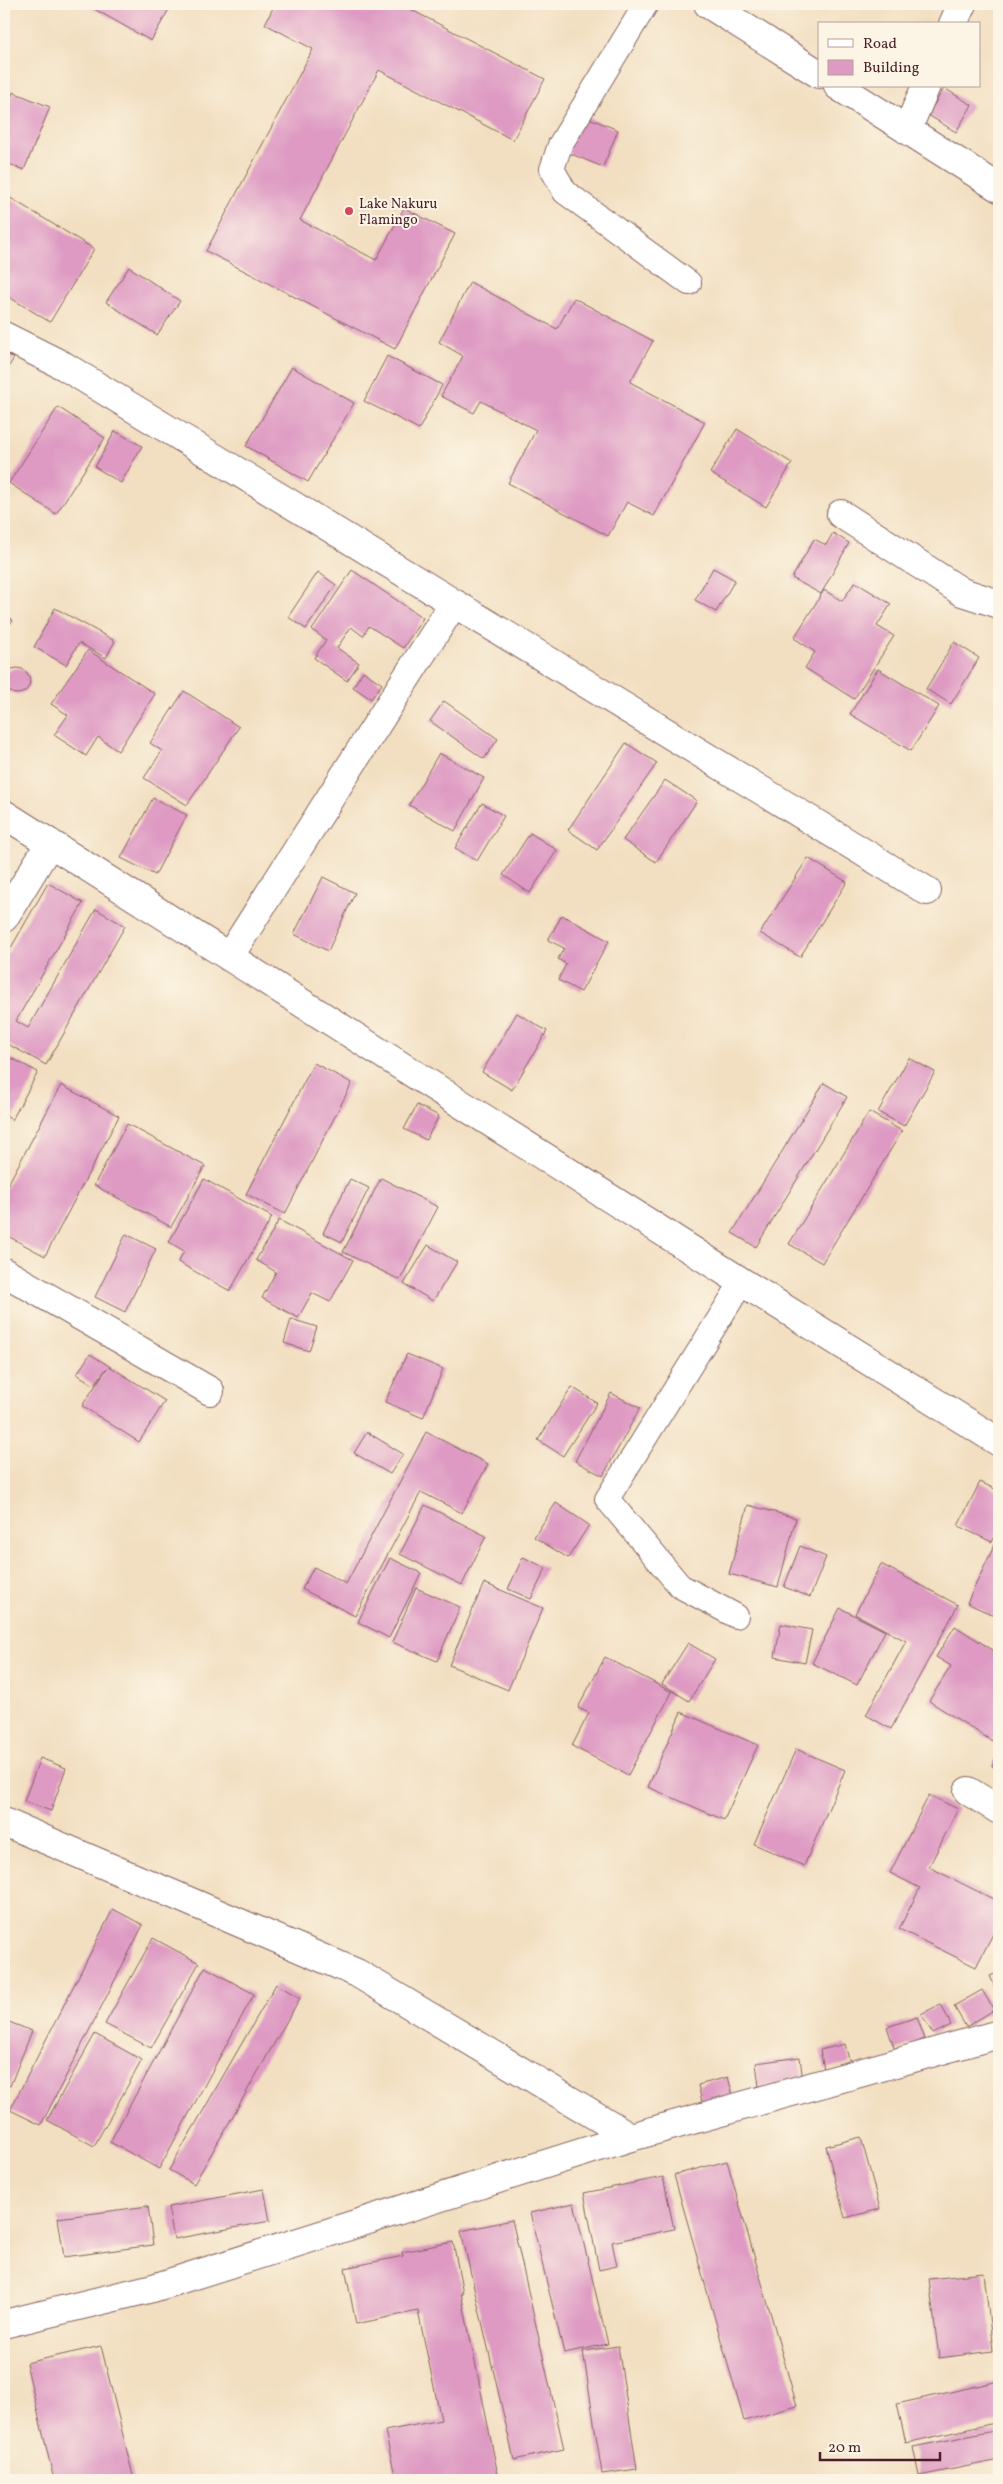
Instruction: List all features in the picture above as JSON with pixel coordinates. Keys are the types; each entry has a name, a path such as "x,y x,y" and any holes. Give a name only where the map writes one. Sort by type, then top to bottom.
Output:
{"street":[{"path":"708,4 818,73"},
{"path":"954,22 962,4"},
{"path":"841,88 999,188"},
{"path":"907,130 925,88"},
{"path":"4,336 64,366 927,891"},
{"path":"841,514 962,592 999,604"},
{"path":"229,957 454,603"},
{"path":"4,814 742,1282 999,1442"},
{"path":"4,918 50,843"},
{"path":"4,1272 210,1391"},
{"path":"968,1791 999,1810"},
{"path":"4,1822 358,1973 631,2138"},
{"path":"4,2324 153,2288 631,2138 999,2034"}],"lane":[{"path":"646,4 560,145 552,170 565,192 688,283"},
{"path":"736,1616 680,1586 608,1499 742,1282"}],"building":[{"path":"90,4 172,4 151,41 89,6"},
{"path":"275,4 400,4 545,79 513,140 379,70 300,220 376,260 404,208 455,234 395,349 206,251 313,49 265,24"},
{"path":"944,88 972,105 956,132 928,115"},
{"path":"13,92 50,107 24,170 4,162 4,116"},
{"path":"579,114 618,130 603,167 564,151"},
{"path":"4,194 94,249 50,322 4,294"},
{"path":"129,267 180,301 157,335 106,302"},
{"path":"470,282 557,329 574,298 653,341 630,382 705,422 654,516 627,502 608,536 508,483 536,430 481,401 474,413 441,396 463,356 439,342"},
{"path":"4,352 14,358 4,374"},
{"path":"387,356 442,385 419,429 364,401"},
{"path":"292,367 354,403 308,482 246,446"},
{"path":"58,407 105,438 56,514 9,483"},
{"path":"737,429 792,463 766,507 710,473"},
{"path":"115,431 142,446 121,483 95,467"},
{"path":"833,533 849,543 821,594 792,578 814,539 826,545"},
{"path":"713,568 735,580 716,612 695,600"},
{"path":"352,570 423,618 403,648 369,626 363,636 351,627 337,648 359,663 347,681 314,658 326,640 312,630"},
{"path":"318,572 336,585 306,629 288,617"},
{"path":"855,582 891,604 877,626 894,636 854,699 805,668 815,652 794,638 824,590 842,601"},
{"path":"55,608 115,641 106,658 79,643 66,665 34,647"},
{"path":"4,610 13,621 4,629"},
{"path":"954,642 979,658 951,704 926,689"},
{"path":"88,650 155,694 118,751 98,737 86,756 54,735 68,715 51,704"},
{"path":"17,668 26,672 30,681 26,690 17,694 8,690 4,681 8,672"},
{"path":"878,669 939,706 911,751 850,714"},
{"path":"363,671 382,684 371,699 353,687"},
{"path":"184,691 239,727 187,805 144,778 162,751 150,743"},
{"path":"444,701 498,739 484,759 430,721"},
{"path":"626,743 657,763 597,850 568,830"},
{"path":"439,753 484,778 455,831 409,805"},
{"path":"665,780 697,801 656,862 623,840"},
{"path":"153,798 187,815 155,875 121,858"},
{"path":"482,803 504,816 477,861 455,848"},
{"path":"530,833 557,850 530,893 503,875"},
{"path":"808,858 847,882 800,957 760,933"},
{"path":"323,877 355,893 328,951 294,934"},
{"path":"48,883 83,903 16,1021 28,1028 96,909 125,926 46,1065 4,1042 4,960"},
{"path":"562,915 609,941 581,992 558,980 566,964 558,959 564,948 548,940"},
{"path":"517,1013 547,1031 512,1090 482,1072"},
{"path":"11,1058 38,1072 12,1120 4,1115 4,1073"},
{"path":"909,1058 935,1072 904,1126 878,1112"},
{"path":"314,1063 352,1083 285,1214 246,1194"},
{"path":"824,1083 847,1097 756,1247 732,1233"},
{"path":"61,1085 119,1116 45,1256 4,1234 4,1192"},
{"path":"417,1105 439,1116 426,1140 404,1129"},
{"path":"869,1112 902,1131 822,1263 789,1244"},
{"path":"127,1124 205,1166 171,1227 94,1185"},
{"path":"381,1178 438,1207 400,1280 343,1252"},
{"path":"204,1179 272,1217 230,1291 178,1262 184,1251 169,1242"},
{"path":"350,1179 369,1188 342,1242 323,1233"},
{"path":"279,1220 353,1260 330,1302 312,1293 298,1318 262,1298 276,1272 256,1260"},
{"path":"126,1234 156,1249 125,1312 95,1297"},
{"path":"428,1245 457,1262 433,1301 404,1284"},
{"path":"291,1319 317,1327 309,1351 284,1343"},
{"path":"90,1354 165,1401 139,1442 82,1406 107,1368 94,1385 77,1374"},
{"path":"407,1354 443,1369 423,1418 385,1402"},
{"path":"572,1387 597,1403 563,1456 538,1440"},
{"path":"611,1393 640,1408 603,1476 575,1461"},
{"path":"367,1432 403,1454 390,1474 354,1453"},
{"path":"426,1432 488,1464 462,1513 421,1492 355,1616 302,1589 314,1567 346,1584"},
{"path":"980,1482 999,1491 999,1529 992,1542 958,1526"},
{"path":"556,1503 589,1525 568,1558 534,1537"},
{"path":"425,1505 486,1536 462,1585 400,1554"},
{"path":"748,1505 796,1518 778,1587 729,1574"},
{"path":"996,1542 999,1544 999,1618 967,1603"},
{"path":"800,1546 826,1557 810,1597 784,1587"},
{"path":"523,1557 546,1568 531,1599 508,1589"},
{"path":"390,1558 421,1573 389,1638 358,1622"},
{"path":"881,1564 958,1605 891,1729 866,1715 906,1641 855,1614"},
{"path":"484,1583 543,1608 508,1690 449,1665"},
{"path":"416,1588 460,1607 437,1661 392,1642"},
{"path":"840,1608 885,1631 857,1685 812,1663"},
{"path":"781,1624 812,1630 805,1663 775,1657"},
{"path":"955,1626 999,1654 999,1729 992,1741 929,1701 951,1666 936,1657"},
{"path":"688,1643 715,1659 689,1701 662,1684"},
{"path":"605,1657 672,1692 628,1775 572,1746 589,1713 578,1708"},
{"path":"681,1712 758,1745 724,1820 648,1787"},
{"path":"796,1749 845,1770 804,1866 754,1844"},
{"path":"999,1751 999,1770 992,1766"},
{"path":"40,1758 66,1768 51,1811 24,1801"},
{"path":"929,1795 958,1809 929,1867 999,1902 999,1922 976,1967 899,1929 920,1888 890,1873"},
{"path":"113,1909 143,1925 41,2125 10,2110"},
{"path":"153,1938 199,1963 151,2048 105,2024"},
{"path":"205,1967 254,1994 159,2169 110,2142"},
{"path":"999,1972 999,1996 990,1976"},
{"path":"276,1984 300,1998 194,2184 169,2170"},
{"path":"982,1990 994,2010 966,2027 954,2006"},
{"path":"941,2004 951,2025 933,2034 921,2014"},
{"path":"917,2017 925,2039 895,2050 887,2027"},
{"path":"4,2020 32,2031 10,2086 4,2084"},
{"path":"95,2034 142,2060 94,2146 47,2120"},
{"path":"845,2044 850,2063 824,2069 820,2050"},
{"path":"800,2057 803,2082 759,2087 756,2063"},
{"path":"728,2077 734,2099 703,2106 698,2085"},
{"path":"861,2137 880,2209 845,2218 826,2146"},
{"path":"727,2161 797,2406 744,2421 674,2175"},
{"path":"663,2177 674,2229 612,2242 617,2266 599,2270 584,2193"},
{"path":"264,2189 270,2221 174,2239 168,2207"},
{"path":"574,2203 608,2344 564,2353 530,2213"},
{"path":"148,2206 153,2245 64,2257 58,2218"},
{"path":"512,2220 564,2449 514,2460 461,2231"},
{"path":"453,2242 463,2293 461,2293 499,2480 396,2480 385,2431 441,2420 418,2311 356,2324 345,2268 403,2256 402,2252"},
{"path":"984,2273 993,2351 939,2358 929,2279"},
{"path":"101,2346 134,2480 54,2480 26,2363"},
{"path":"618,2346 637,2469 602,2474 583,2351"},
{"path":"999,2381 999,2422 906,2443 897,2404"},
{"path":"999,2430 999,2460 919,2476 913,2447"}],"place":[{"name":"Lake Nakuru Flamingo","path":"349,211"}]}
